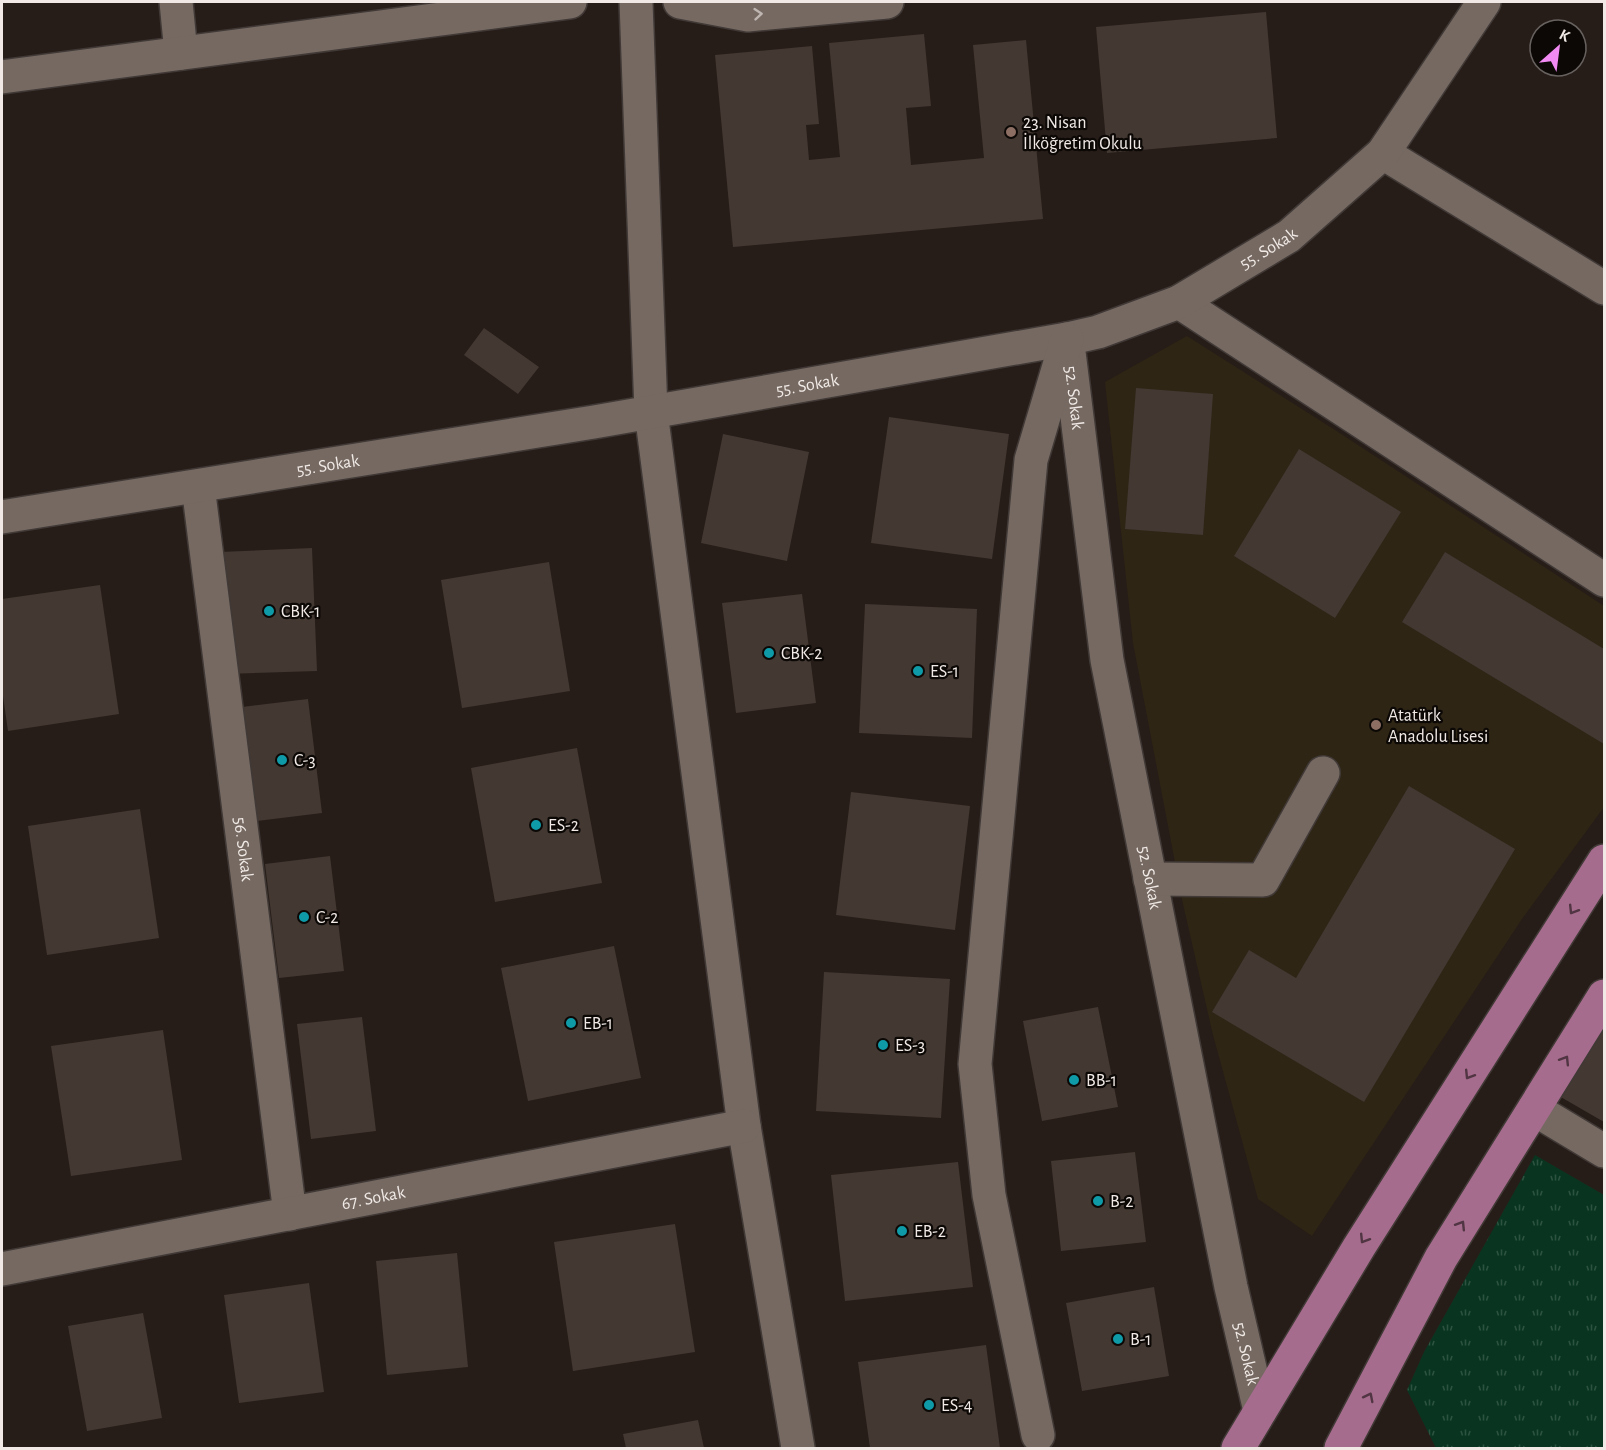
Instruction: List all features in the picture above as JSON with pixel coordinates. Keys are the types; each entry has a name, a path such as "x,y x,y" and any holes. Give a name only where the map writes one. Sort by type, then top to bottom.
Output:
{"main road":[{"path":"1238,1449 1359,1247 1605,861"},
{"path":"1341,1449 1441,1258 1605,996"}],"street":[{"path":"176,2 181,53"},
{"path":"2,77 181,53 397,13 570,2"},
{"path":"636,2 651,412 744,1126 798,1449"},
{"path":"680,2 748,15 887,2"},
{"name":"55. Sokak","path":"2,517 651,412 1098,332 1179,302 1289,236 1383,153 1484,2"},
{"path":"1383,153 1605,288"},
{"path":"1179,302 1605,580"},
{"path":"1038,1435 989,1195 975,1064 1032,460 1067,339"},
{"name":"52. Sokak","path":"1067,339 1107,660 1231,1287 1260,1411"},
{"name":"56. Sokak","path":"198,486 290,1214"},
{"path":"1150,879 1263,880 1323,773"},
{"path":"1534,1109 1605,1151"},
{"name":"67. Sokak","path":"2,1269 744,1126"}],"shaded area":[{"name":"Atatürk Anadolu Lisesi","path":"1187,336 1604,606 1604,807 1522,919 1312,1236 1258,1199 1213,1035 1183,904 1133,643 1105,382"}],"green space":[{"path":"1535,1155 1604,1195 1604,1448 1436,1448 1407,1390 1424,1352"}],"building":[{"path":"1266,12 1277,138 1107,153 1096,27"},
{"path":"924,34 931,106 906,108 911,165 984,158 973,45 1026,40 1043,219 733,247 715,55 812,46 819,124 806,125 809,160 840,157 829,43"},
{"path":"484,328 539,367 518,394 464,355"},
{"path":"1136,388 1213,394 1203,535 1125,529"},
{"path":"889,417 1009,434 992,559 871,543"},
{"path":"723,434 809,452 787,561 701,543"},
{"path":"1299,449 1401,512 1335,618 1234,556"},
{"name":"CBK-1","path":"312,548 317,671 225,674 220,552"},
{"path":"1445,552 1604,649 1604,744 1402,622"},
{"path":"549,562 570,691 462,708 441,580"},
{"path":"100,585 119,714 8,731 2,689 2,599"},
{"name":"CBK-2","path":"802,594 816,703 736,713 722,603"},
{"name":"ES-1","path":"865,604 977,609 972,738 859,733"},
{"name":"C-3","path":"308,699 322,813 257,821 242,707"},
{"name":"ES-2","path":"577,748 602,883 495,902 471,768"},
{"name":"Atatürk Anadolu Lisesi","path":"1409,786 1515,849 1364,1102 1212,1012 1249,950 1296,978"},
{"path":"851,792 970,806 955,930 836,915"},
{"path":"140,809 159,938 47,955 28,826"},
{"name":"C-2","path":"330,856 344,971 279,978 265,864"},
{"name":"EB-1","path":"614,946 641,1078 528,1101 501,968"},
{"name":"ES-3","path":"824,972 950,979 941,1118 816,1111"},
{"name":"BB-1","path":"1098,1007 1118,1107 1042,1121 1023,1021"},
{"path":"362,1017 376,1131 311,1139 297,1024"},
{"path":"1604,1023 1604,1122 1559,1096"},
{"path":"163,1030 182,1160 71,1176 51,1046"},
{"name":"B-2","path":"1135,1152 1146,1242 1061,1251 1051,1161"},
{"name":"EB-2","path":"958,1162 973,1287 845,1301 831,1175"},
{"path":"675,1224 695,1352 573,1371 554,1242"},
{"path":"457,1253 468,1367 387,1375 376,1261"},
{"path":"309,1283 324,1392 239,1403 224,1295"},
{"name":"B-1","path":"1154,1287 1169,1376 1082,1391 1066,1303"},
{"path":"143,1313 162,1418 87,1431 68,1326"},
{"name":"ES-4","path":"986,1345 1000,1448 870,1448 858,1362"},
{"path":"698,1420 704,1448 626,1448 623,1434"}],"place":[{"name":"23. Nisan İlköğretim Okulu","path":"1011,132"},
{"name":"CBK-1","path":"269,611"},
{"name":"CBK-2","path":"769,653"},
{"name":"ES-1","path":"918,671"},
{"name":"Atatürk Anadolu Lisesi","path":"1376,725"},
{"name":"C-3","path":"282,760"},
{"name":"ES-2","path":"536,825"},
{"name":"C-2","path":"304,917"},
{"name":"EB-1","path":"571,1023"},
{"name":"ES-3","path":"883,1045"},
{"name":"BB-1","path":"1074,1080"},
{"name":"B-2","path":"1098,1201"},
{"name":"EB-2","path":"902,1231"},
{"name":"B-1","path":"1118,1339"},
{"name":"ES-4","path":"929,1405"}]}
